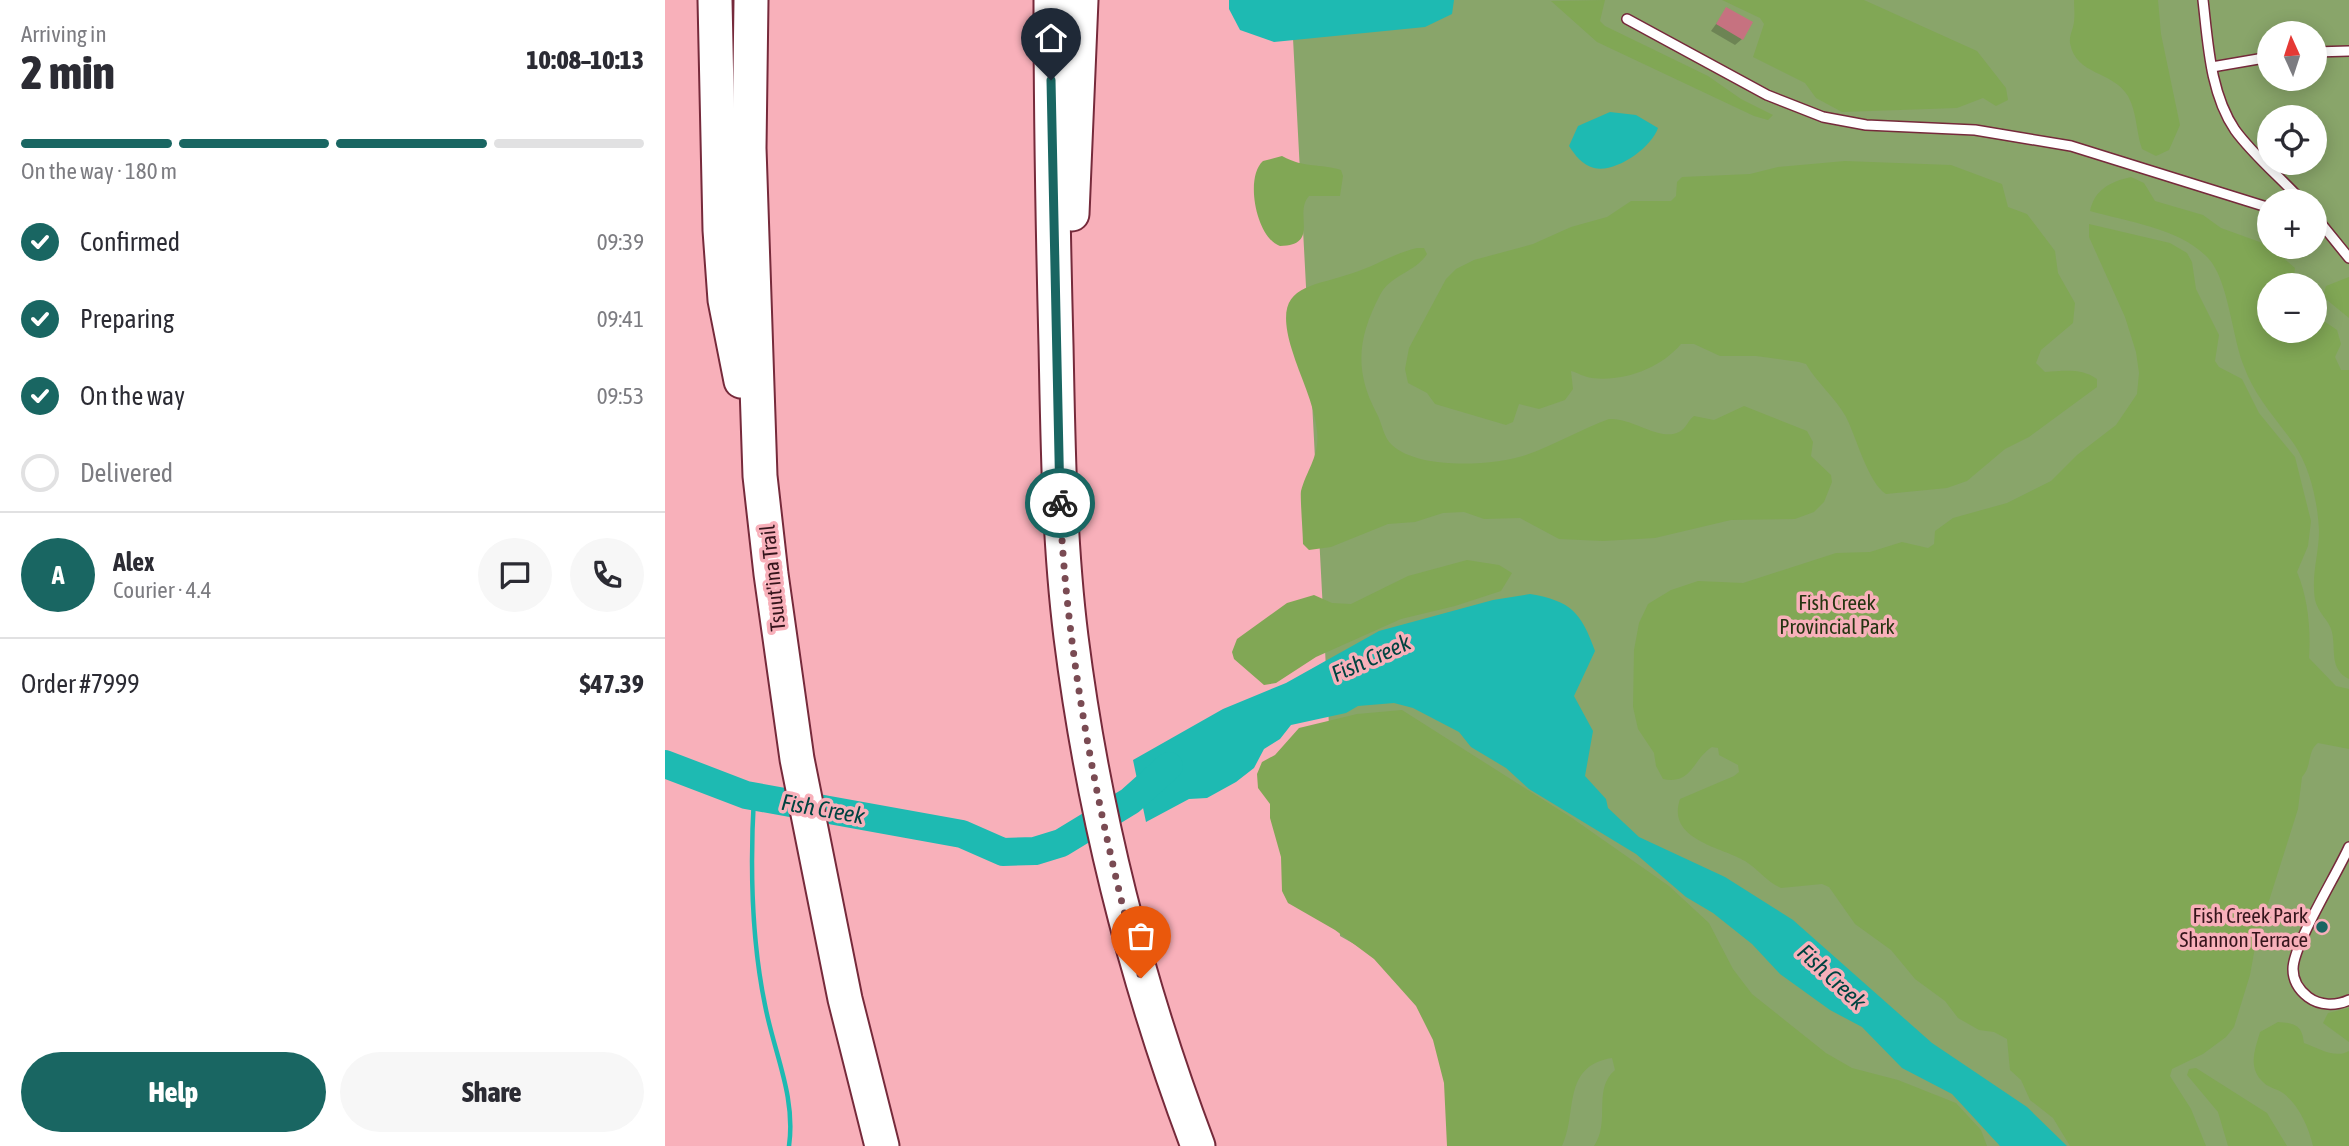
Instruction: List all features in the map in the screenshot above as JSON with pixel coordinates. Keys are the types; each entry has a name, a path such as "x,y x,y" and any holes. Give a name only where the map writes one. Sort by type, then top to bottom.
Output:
{"highway":[{"path":"715,0 720,230 725,300 760,476"},
{"name":"Tsuut'ina Trail","path":"751,0 749,149 760,476 782,666 797,759 834,950 882,1146"},
{"path":"1051,0 1058,454 1062,552 1071,637 1095,781 1121,902 1147,1000 1198,1146"},
{"path":"1058,454 1079,108 1081,0"}],"lane":[{"path":"2203,0 2222,106 2235,129 2291,189"},
{"path":"1627,19 1766,95 1823,117 1866,125 1975,130 2071,146 2257,204"},
{"path":"2327,52 2349,51"},
{"path":"2213,66 2257,59"},
{"path":"2327,231 2349,258"},
{"path":"2349,848 2299,948 2293,967 2299,988 2312,1000 2332,1004 2349,1000"}],"green space":[{"name":"Fish Creek Provincial Park","path":"1291,0 2349,0 2349,1146 1457,1146 1444,1044 1414,978 1340,936"},
{"path":"1605,0 1600,21 1605,26 1708,76 1741,99 1773,115 1768,120 1754,116 1597,42 1551,1"},
{"path":"1722,0 1864,0 1977,51 2006,88 2008,100 1996,106 1983,98 1957,108 1842,112 1816,98 1805,83 1753,57 1764,24 1760,18"},
{"path":"2074,0 2158,0 2161,34 2180,125 2169,150 2156,156 2142,149 2128,96 2113,81 2079,62 2070,43"},
{"path":"1282,156 1298,163 1341,170 1343,176 1340,196 1309,196 1303,211 1304,227 1300,240 1280,246 1272,241 1260,221 1254,180 1263,161"},
{"path":"1845,161 1951,165 2002,184 2008,207 2027,214 2055,251 2058,273 2075,303 2073,323 2041,350 2036,363 2045,372 2085,373 2097,379 2097,387 2029,437 2005,449 1967,481 1947,488 1886,494 1868,470 1842,410 1806,364 1799,362 1756,356 1720,356 1694,344 1681,344 1663,360 1641,372 1617,378 1592,378 1571,371 1573,389 1565,400 1539,409 1519,404 1513,422 1506,425 1435,404 1427,393 1408,383 1405,369 1409,348 1446,279 1456,269 1474,260 1533,244 1571,227 1607,217 1631,201 1671,201 1676,196 1677,182 1682,177 1750,174 1778,167"},
{"path":"2131,177 2144,183 2155,201 2203,215 2221,228 2257,241 2257,259 2284,259 2295,268 2294,273 2257,273 2257,343 2327,343 2327,323 2337,330 2341,344 2335,357 2341,370 2349,370 2349,679 2338,670 2334,659 2332,632 2315,600 2319,531 2309,474 2300,453 2248,376 2215,267 2196,248 2168,233 2090,211 2100,192 2116,181"},
{"path":"2089,224 2170,243 2187,253 2192,262 2196,289 2219,335 2215,361 2219,367 2242,379 2259,413 2295,457 2311,521 2308,546 2297,572 2308,614 2309,658 2336,686 2349,689 2349,749 2318,743 2312,750 2302,777 2298,809 2256,942 2250,975 2234,1027 2226,1037 2203,1054 2172,1069 2170,1076 2191,1109 2206,1146 2070,1146 2053,1118 2030,1100 2021,1080 2010,1070 2007,1039 1994,1032 1979,1030 1958,1018 1945,1001 1915,979 1891,950 1855,924 1829,887 1822,884 1781,888 1745,861 1688,833 1681,824 1678,813 1680,799 1734,776 1739,772 1738,765 1719,755 1718,748 1712,747 1686,775 1673,780 1663,779 1656,766 1654,753 1638,729 1633,707 1634,650 1639,623 1648,604 1671,590 1698,581 1743,583 1836,553 1870,552 1902,542 1928,548 1934,544 1935,531 1953,518 2007,503 2051,481 2077,455 2116,425 2137,394 2139,373 2136,352 2125,317 2089,237"},
{"path":"1417,248 1424,248 1427,254 1384,288 1367,325 1361,353 1364,382 1369,397 1389,442 1404,453 1420,459 1457,464 1495,462 1537,451 1609,419 1618,419 1655,432 1671,434 1681,431 1694,416 1714,420 1744,406 1807,431 1813,442 1811,456 1831,475 1832,482 1824,502 1814,512 1795,519 1731,520 1655,538 1603,541 1559,539 1520,518 1484,519 1464,512 1443,513 1415,522 1388,524 1331,547 1309,550 1303,544 1301,491 1317,448 1317,431 1287,329 1286,313 1290,301 1307,287"},
{"path":"2349,277 2349,318 2327,300 2327,286"},
{"path":"1467,560 1499,565 1512,573 1501,591 1401,619 1316,657 1276,683 1264,685 1234,659 1232,652 1237,639 1287,603 1314,595 1332,603 1351,604 1408,576"},
{"path":"1402,710 1572,818 1669,886 1709,923 1733,969 1752,994 1826,1053 1852,1068 1898,1080 1956,1103 1981,1130 1987,1146 1594,1146 1601,1126 1604,1087 1615,1070 1612,1058 1596,1063 1585,1071 1578,1081 1562,1146 1447,1146 1444,1083 1433,1040 1416,1006 1374,959 1335,930 1288,903 1282,891 1281,857 1270,818 1270,804 1258,788 1257,774 1262,762 1275,755 1299,728 1357,714"},
{"path":"2349,1008 2349,1042 2323,1023 2328,1013"},
{"path":"2278,1022 2297,1026 2304,1043 2321,1050 2338,1054 2349,1051 2349,1146 2313,1146 2306,1124 2294,1104 2283,1093 2266,1085 2255,1071 2254,1059 2260,1032"},
{"path":"2196,1068 2267,1113 2287,1146 2228,1146 2218,1112 2187,1075 2189,1069"}],"water":[{"path":"1229,0 1454,0 1452,14 1425,27 1274,42 1240,30 1229,9"},
{"path":"1610,112 1636,115 1658,128 1640,151 1622,163 1603,169 1590,167 1576,156 1569,146 1578,126"},
{"path":"1530,594 1555,600 1573,610 1585,627 1595,651 1574,696 1593,731 1585,776 1606,799 1608,808 1639,837 1725,877 1793,920 1932,1043 2027,1107 2067,1146 2000,1146 1952,1094 1902,1068 1862,1027 1830,1010 1780,974 1752,944 1713,913 1686,897 1636,854 1529,789 1506,768 1471,747 1459,732 1413,708 1394,703 1358,706 1346,713 1291,725 1280,739 1264,749 1254,768 1236,782 1207,798 1189,799 1146,822 1133,760 1223,709 1286,683 1379,631 1493,600"}],"building":[{"path":"1726,7 1753,22 1743,40 1716,24"}],"waterway":[{"name":"Fish Creek","path":"665,764 746,795 962,834 1003,852 1035,851 1061,843 1130,801 1169,766"},
{"path":"754,796 754,927 765,1005 787,1092 789,1146"}],"way so far":[{"path":"1060,503 1071,637 1084,720 1108,847 1141,978"}],"place":[{"name":"Fish Creek Park Shannon Terrace","path":"2322,927"}],"route":[{"path":"1051,80 1060,503"}]}
